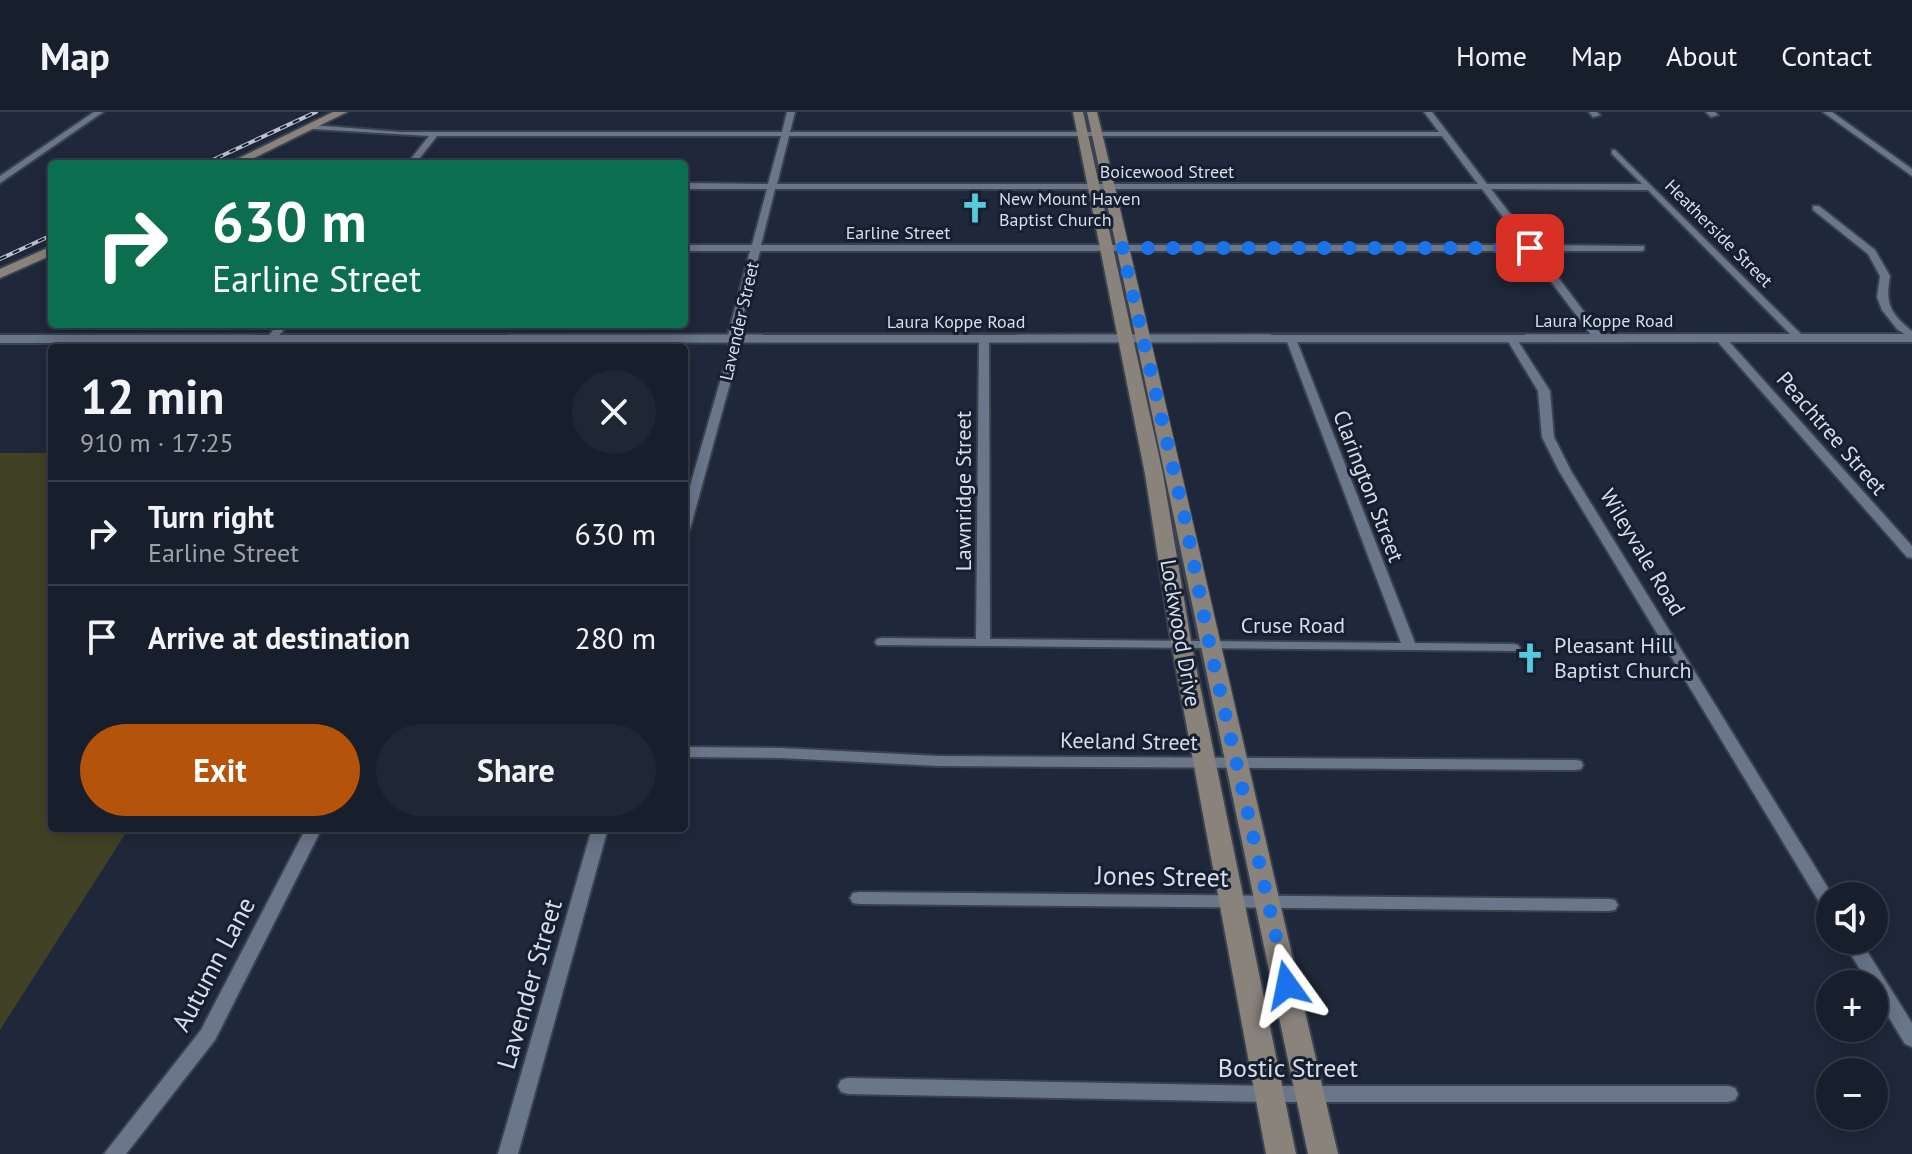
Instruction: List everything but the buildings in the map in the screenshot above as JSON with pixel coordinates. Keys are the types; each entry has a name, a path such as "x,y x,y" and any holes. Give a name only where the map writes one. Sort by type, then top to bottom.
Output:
{"main road":[{"path":"242,160 342,112"},
{"name":"Lockwood Drive","path":"1078,112 1082,134 1122,248 1132,338 1182,647 1281,1154"},
{"name":"Lockwood Drive","path":"1092,112 1098,134 1106,248 1186,524 1210,647 1323,1154"},
{"path":"0,274 48,252"}],"street":[{"path":"0,180 99,112"},
{"name":"Lavender Street","path":"688,515 735,347 732,339 791,112"},
{"path":"1428,112 1599,338"},
{"path":"1827,112 1912,173"},
{"path":"312,127 435,134 1444,134"},
{"path":"414,160 435,134"},
{"name":"Heatherside Street","path":"1615,152 1800,338"},
{"name":"Boicewood Street","path":"688,186 1650,187"},
{"path":"1816,208 1872,252 1885,276 1882,290 1885,307 1898,326 1912,337"},
{"name":"Earline Street","path":"688,248 1641,248"},
{"path":"271,339 280,328"},
{"name":"Laura Koppe Road","path":"0,339 271,339 553,344 732,339 1912,337"},
{"name":"Wileyvale Road","path":"1511,338 1544,391 1548,437 1565,471 1816,882"},
{"name":"Clarington Street","path":"1291,339 1409,646"},
{"name":"Peachtree Street","path":"1721,339 1912,554"},
{"name":"Lawnridge Street","path":"983,642 984,340"},
{"name":"Cruse Road","path":"882,642 1513,648"},
{"name":"Keeland Street","path":"688,752 938,761 1575,765"},
{"name":"Autumn Lane","path":"114,1154 208,1035 312,832"},
{"name":"Lavender Street","path":"508,1154 599,832"},
{"name":"Jones Street","path":"859,898 1609,905"},
{"path":"1860,954 1912,1039"},
{"name":"Bostic Street","path":"848,1086 1270,1094 1728,1094"}],"green space":[{"path":"0,453 48,453 48,832 126,832 0,1030"}],"railway":[{"path":"213,160 316,112"},
{"path":"0,259 48,237"}],"place":[{"name":"New Mount Haven Baptist Church","path":"975,208"},
{"name":"Pleasant Hill Baptist Church","path":"1530,658"}],"route":[{"path":"1287,985 1122,248 1530,248"}]}
